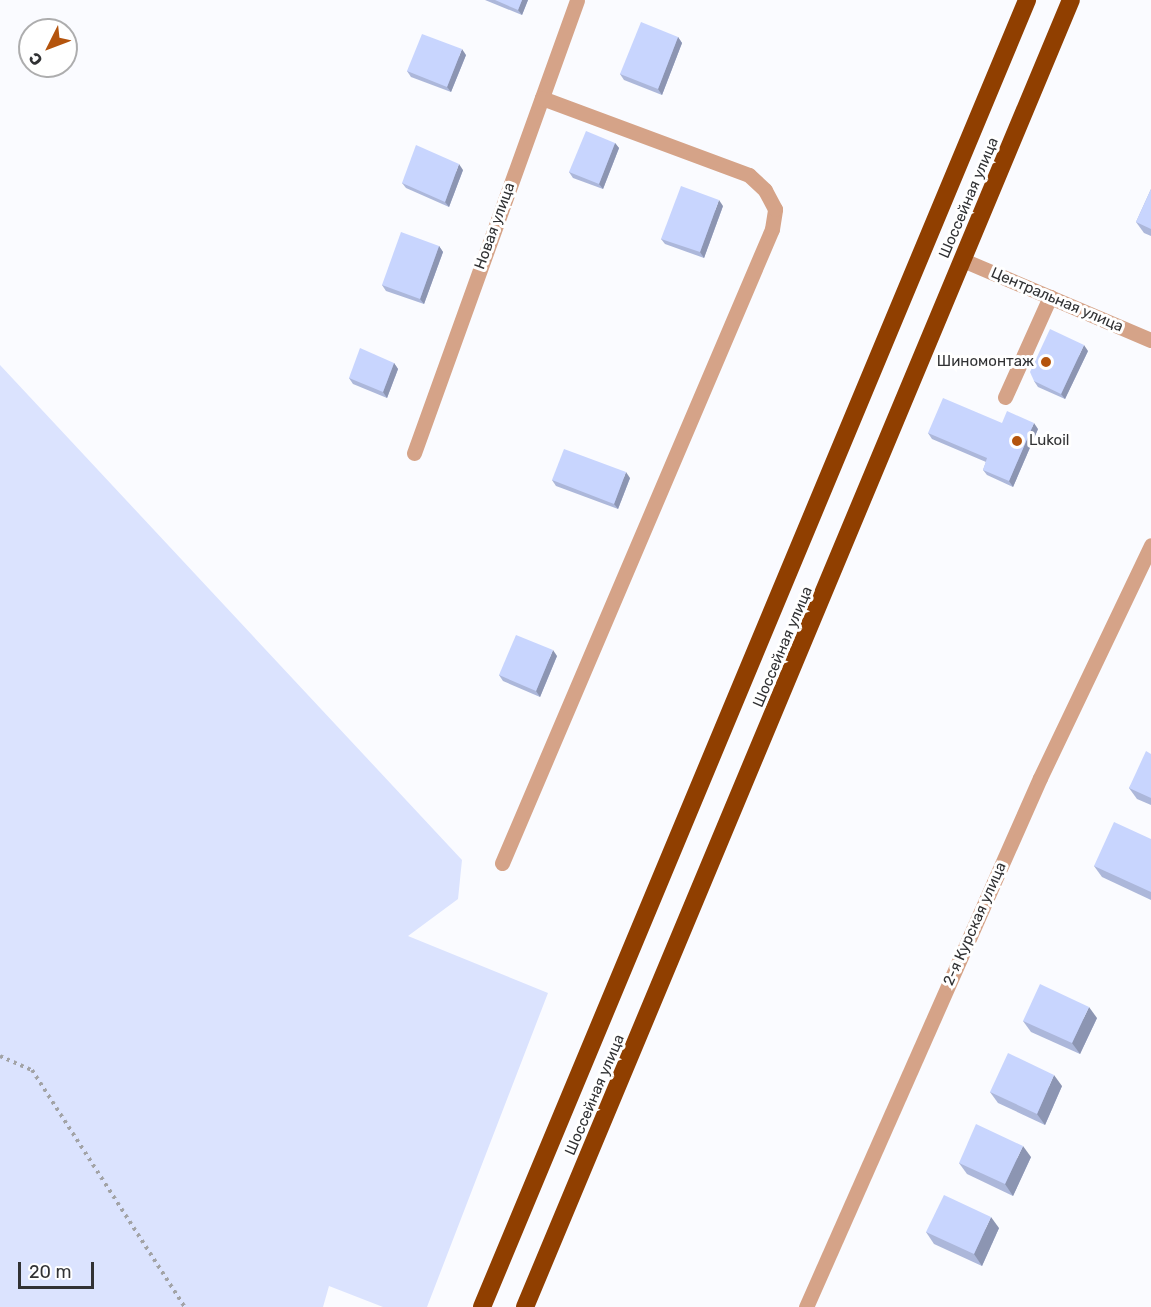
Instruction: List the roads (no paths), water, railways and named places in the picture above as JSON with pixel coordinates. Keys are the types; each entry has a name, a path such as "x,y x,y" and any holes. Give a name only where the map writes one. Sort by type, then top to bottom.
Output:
{"highway":[{"name":"Шоссейная улица","path":"482,1307 1027,0"},
{"name":"Шоссейная улица","path":"525,1307 1071,0"}],"street":[{"name":"Новая улица","path":"414,453 577,0"},
{"path":"502,863 772,230 775,209 765,190 749,175 542,98"},
{"name":"Центральная улица","path":"963,260 1151,340"},
{"path":"1005,397 1050,297"},
{"name":"2-я Курская улица","path":"806,1307 1040,778 1151,545"}],"place":[{"name":"Шиномонтаж","path":"1046,362"},
{"name":"Lukoil","path":"1017,441"}]}
